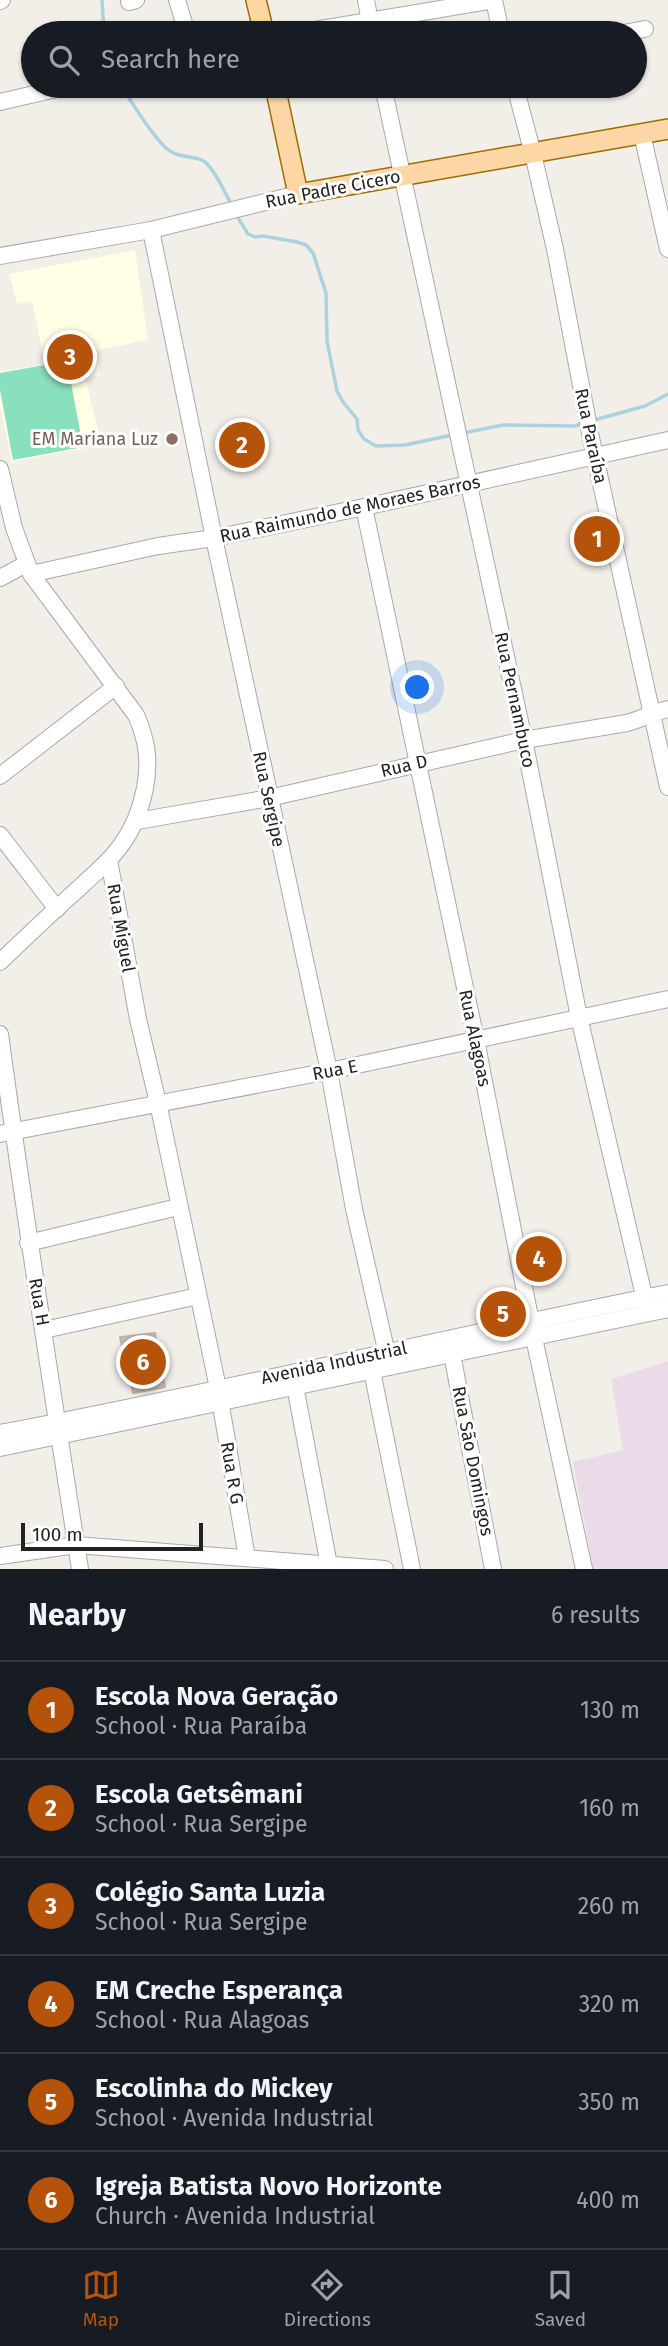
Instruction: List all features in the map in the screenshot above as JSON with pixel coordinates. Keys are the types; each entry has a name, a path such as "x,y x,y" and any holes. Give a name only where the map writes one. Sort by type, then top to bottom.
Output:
{"main road":[{"path":"256,0 261,21"},
{"path":"278,98 298,194"},
{"name":"Rua Padre Cicero","path":"298,194 668,129"}],"street":[{"path":"177,0 183,21"},
{"path":"366,0 369,21"},
{"path":"398,21 494,0 499,21"},
{"path":"0,102 21,97"},
{"name":"Rua Pernambuco","path":"386,98 524,740 579,1017 646,1306"},
{"name":"Rua Paraíba","path":"517,98 557,262 590,438 668,787"},
{"path":"642,134 668,249"},
{"name":"Rua Padre Cicero","path":"0,256 151,230 298,194"},
{"name":"Rua Sergipe","path":"151,230 269,798 329,1071 354,1209 387,1359"},
{"name":"Rua Raimundo de Moraes Barros","path":"0,578 29,569 214,538 365,507 668,440"},
{"name":"Rua Miguel","path":"0,469 14,528 29,569 57,611 136,715 146,744 149,763 137,821 109,860 138,1019 158,1103 218,1396"},
{"name":"Rua Alagoas","path":"365,507 476,1040 534,1338 584,1569"},
{"path":"0,776 116,686"},
{"name":"Rua D","path":"137,821 269,798 524,740 627,723 641,720 651,712 668,709"},
{"path":"0,835 57,909"},
{"path":"0,962 109,860"},
{"name":"Rua E","path":"7,1133 329,1071 668,999"},
{"name":"Rua H","path":"0,1034 7,1133 44,1330 80,1569"},
{"path":"28,1243 178,1207"},
{"name":"Avenida Industrial","path":"218,1396 295,1386 372,1371 387,1359 452,1354 534,1338 646,1306 668,1293"},
{"path":"44,1330 198,1296"},
{"name":"Avenida Industrial","path":"0,1448 59,1429 387,1359 531,1321 646,1306 668,1310"},
{"name":"Rua São Domingos","path":"452,1354 493,1569"},
{"path":"372,1371 412,1569"},
{"path":"295,1386 329,1565"},
{"name":"Rua R G","path":"218,1396 247,1558"},
{"name":"Avenida Industrial","path":"0,1433 59,1429"},
{"path":"0,1556 76,1545 376,1569"}],"shaded area":[{"path":"135,250 148,340 97,350 100,375 85,378 102,445 12,462 0,405 0,371 45,365 32,301 17,304 9,274"},
{"path":"262,432 265,452 222,459 217,439"},
{"path":"668,1361 668,1569 593,1569 573,1462 623,1450 611,1379"}],"green space":[{"path":"67,361 83,447 13,460 0,390 0,373"}],"building":[{"path":"155,1333 165,1387 133,1393 120,1337"}],"waterway":[{"path":"102,0 103,21"},
{"path":"128,98 166,148 206,163 232,206"},
{"path":"237,216 248,234 297,242 306,245 313,253 326,293 327,341 337,391 357,419 358,430 364,439 376,446 405,445 452,435"},
{"path":"591,421 645,406 668,394"},
{"path":"463,433 503,425 574,426 584,423"}],"place":[{"name":"Colégio Santa Luzia","path":"70,357"},
{"name":"EM Mariana Luz","path":"172,439"},
{"name":"Escola Getsêmani","path":"242,445"},
{"name":"Escola Nova Geração","path":"597,539"},
{"name":"EM Creche Esperança","path":"539,1259"},
{"name":"Escolinha do Mickey","path":"503,1314"},
{"name":"Igreja Batista Novo Horizonte","path":"143,1362"}]}
